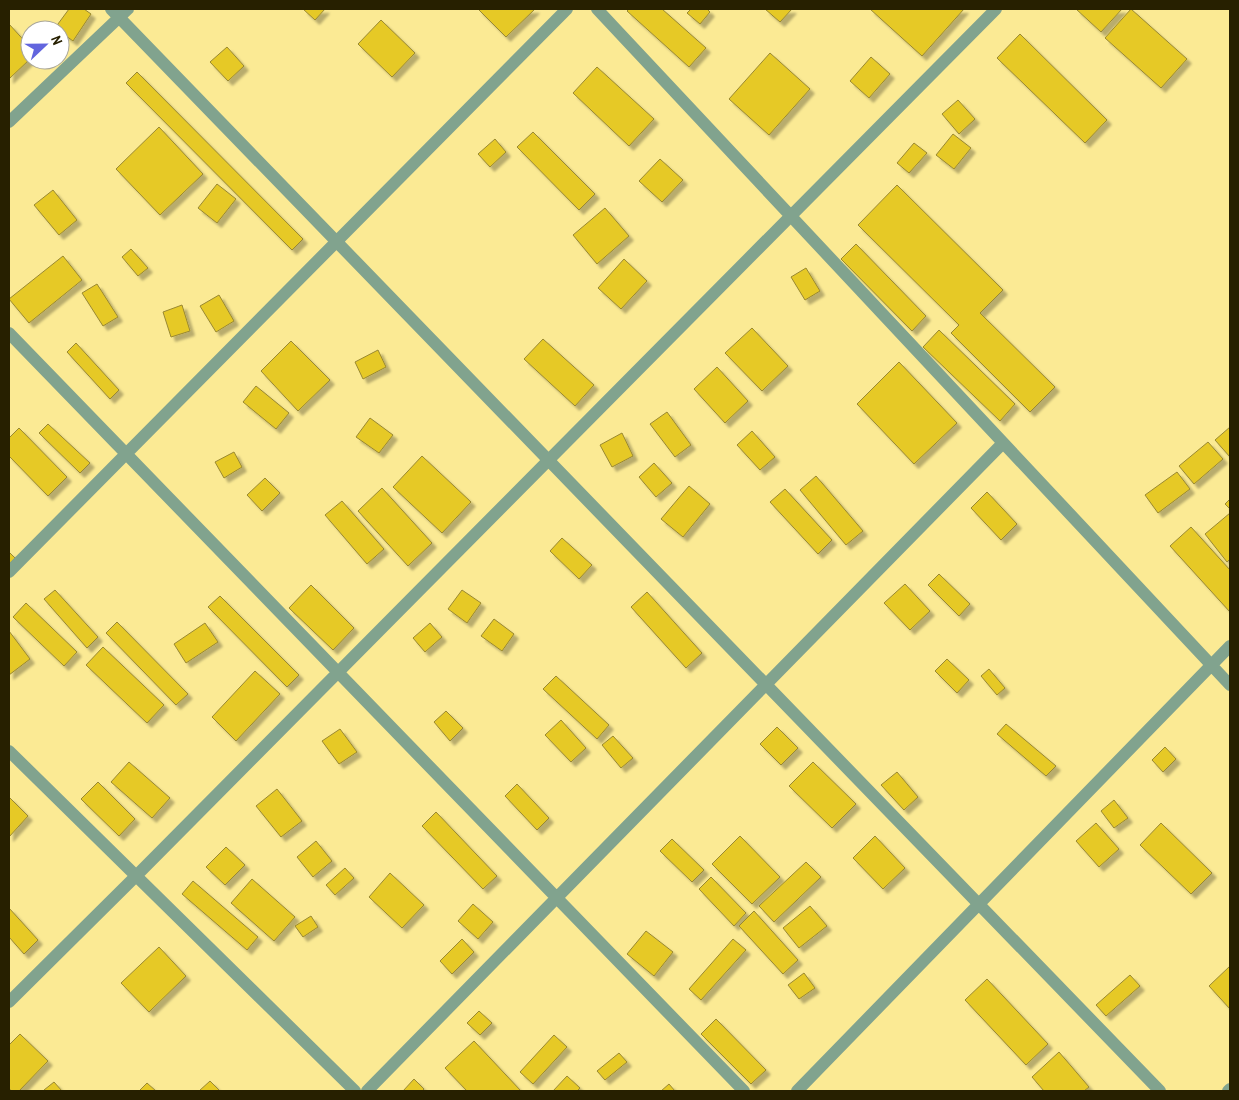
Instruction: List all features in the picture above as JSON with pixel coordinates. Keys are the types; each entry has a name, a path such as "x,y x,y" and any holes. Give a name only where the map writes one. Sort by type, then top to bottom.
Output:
{"street":[{"path":"9,572 566,9"},
{"path":"597,9 1230,686"},
{"path":"9,1002 549,461 990,11"},
{"path":"9,122 119,12 336,242 1160,1091"},
{"path":"9,333 744,1091"},
{"path":"367,1091 1003,443"},
{"path":"797,1091 1230,646"},
{"path":"9,751 355,1091"}],"building":[{"path":"69,9 84,9 91,14 73,41 70,39 70,20 61,20"},
{"path":"303,9 325,9 315,20"},
{"path":"478,9 535,9 506,37"},
{"path":"629,9 662,9 706,48 689,67 627,11"},
{"path":"691,9 707,9 710,12 700,24 687,13"},
{"path":"765,9 792,9 780,22"},
{"path":"870,9 964,9 922,56"},
{"path":"1076,9 1122,9 1101,32"},
{"path":"1131,9 1187,59 1161,88 1105,38"},
{"path":"381,20 415,53 392,77 358,44"},
{"path":"9,24 20,36 20,69 9,79"},
{"path":"1020,34 1107,120 1085,143 997,58"},
{"path":"227,47 244,66 228,81 210,62"},
{"path":"770,53 810,89 769,135 729,99"},
{"path":"871,57 890,74 869,98 850,81"},
{"path":"597,67 654,119 629,146 573,93"},
{"path":"137,72 303,239 292,250 126,83"},
{"path":"958,100 975,119 959,134 942,114"},
{"path":"159,127 203,174 160,215 116,169"},
{"path":"533,132 595,194 579,210 517,147"},
{"path":"953,134 971,148 954,169 936,155"},
{"path":"495,139 506,152 490,167 478,154"},
{"path":"914,143 927,153 909,173 897,163"},
{"path":"660,159 683,180 662,202 639,181"},
{"path":"217,184 236,199 217,223 198,208"},
{"path":"897,185 1003,290 980,313 1055,387 1030,412 951,333 959,325 858,225"},
{"path":"53,190 77,220 59,235 34,205"},
{"path":"605,208 629,236 597,264 573,235"},
{"path":"856,244 926,316 912,331 841,259"},
{"path":"131,249 148,268 138,276 122,257"},
{"path":"63,256 82,280 29,323 9,299"},
{"path":"624,259 647,281 621,309 598,288"},
{"path":"806,268 820,291 805,300 791,277"},
{"path":"97,284 118,317 103,326 82,293"},
{"path":"219,295 234,321 216,332 200,306"},
{"path":"182,305 190,331 171,337 163,312"},
{"path":"752,328 788,366 762,391 725,353"},
{"path":"939,330 1015,404 1000,421 923,347"},
{"path":"543,339 594,385 575,406 524,359"},
{"path":"291,341 330,380 298,411 261,371"},
{"path":"76,343 119,390 110,399 67,352"},
{"path":"378,350 386,367 363,379 355,362"},
{"path":"899,362 957,423 914,464 857,404"},
{"path":"717,367 748,401 725,423 694,389"},
{"path":"256,386 289,413 276,429 243,402"},
{"path":"667,412 691,445 675,457 650,424"},
{"path":"370,418 393,435 379,453 356,437"},
{"path":"48,424 90,463 80,473 39,433"},
{"path":"1230,427 1230,457 1215,440"},
{"path":"19,428 67,477 48,496 9,456 9,438"},
{"path":"752,431 775,457 760,470 737,445"},
{"path":"622,433 633,456 612,467 600,445"},
{"path":"1208,442 1223,459 1194,484 1179,466"},
{"path":"234,452 242,467 224,478 215,462"},
{"path":"422,456 471,502 442,533 393,487"},
{"path":"654,463 672,483 656,497 639,477"},
{"path":"1177,472 1190,489 1158,513 1145,495"},
{"path":"816,476 863,531 846,545 800,490"},
{"path":"265,478 280,493 262,511 247,495"},
{"path":"689,486 710,504 683,537 661,519"},
{"path":"382,488 432,543 408,566 358,511"},
{"path":"785,489 832,540 818,554 770,502"},
{"path":"987,492 1017,524 1001,540 971,508"},
{"path":"1230,499 1230,509 1225,504"},
{"path":"342,501 384,549 367,564 325,515"},
{"path":"1230,513 1230,559 1227,562 1205,534"},
{"path":"1191,527 1230,570 1230,612 1170,546"},
{"path":"562,538 592,565 579,579 550,551"},
{"path":"9,552 15,558 9,564"},
{"path":"939,574 970,604 959,616 928,585"},
{"path":"905,584 930,611 910,630 884,603"},
{"path":"311,585 354,628 333,650 289,608"},
{"path":"55,590 98,637 87,648 44,599"},
{"path":"462,590 481,603 467,623 448,609"},
{"path":"647,592 702,653 686,668 631,607"},
{"path":"220,596 299,675 287,687 208,607"},
{"path":"26,603 77,652 64,666 13,617"},
{"path":"494,619 514,634 502,651 481,636"},
{"path":"117,622 188,694 176,705 106,633"},
{"path":"205,623 218,642 186,663 174,644"},
{"path":"430,623 442,637 425,652 413,638"},
{"path":"9,631 30,659 9,675"},
{"path":"103,647 164,705 147,723 86,665"},
{"path":"947,659 969,680 957,693 935,671"},
{"path":"989,669 1005,688 997,695 981,676"},
{"path":"255,671 280,694 236,741 212,717"},
{"path":"556,676 609,725 597,739 543,689"},
{"path":"446,711 463,728 450,741 434,722"},
{"path":"561,720 586,748 571,762 545,735"},
{"path":"1006,724 1056,766 1046,776 997,734"},
{"path":"777,727 798,748 781,765 760,744"},
{"path":"340,729 357,752 339,764 322,741"},
{"path":"613,736 633,758 621,768 602,745"},
{"path":"1165,747 1176,759 1163,772 1152,760"},
{"path":"129,762 170,798 152,818 111,782"},
{"path":"813,762 856,804 832,828 789,786"},
{"path":"897,772 918,797 904,810 881,785"},
{"path":"98,782 135,819 119,836 81,799"},
{"path":"517,784 549,818 537,830 505,796"},
{"path":"277,789 302,821 281,837 256,806"},
{"path":"9,797 28,816 9,837"},
{"path":"1114,800 1128,818 1114,828 1101,811"},
{"path":"436,812 497,876 483,889 422,826"},
{"path":"1096,823 1119,849 1099,867 1076,841"},
{"path":"1161,823 1212,873 1191,894 1140,845"},
{"path":"740,836 780,877 752,904 712,864"},
{"path":"875,836 905,868 883,889 853,858"},
{"path":"672,839 704,870 692,882 660,851"},
{"path":"316,841 332,861 313,877 297,857"},
{"path":"226,847 245,865 225,885 206,867"},
{"path":"806,862 821,877 774,922 759,906"},
{"path":"345,868 354,878 335,895 326,885"},
{"path":"390,873 424,905 402,928 369,897"},
{"path":"711,877 746,913 734,926 699,889"},
{"path":"252,879 295,917 274,941 231,903"},
{"path":"193,881 258,937 247,950 182,894"},
{"path":"473,904 493,922 478,939 458,921"},
{"path":"810,906 827,926 799,948 783,928"},
{"path":"9,908 38,940 24,954 9,937"},
{"path":"754,911 798,960 783,974 739,926"},
{"path":"311,916 318,927 303,937 295,926"},
{"path":"646,931 673,952 654,976 627,954"},
{"path":"462,939 474,952 452,974 440,961"},
{"path":"733,939 746,950 701,1000 689,989"},
{"path":"159,947 186,976 149,1012 121,983"},
{"path":"1230,966 1230,1009 1209,986"},
{"path":"804,973 815,988 799,999 788,985"},
{"path":"1130,975 1140,986 1106,1016 1096,1005"},
{"path":"987,979 1048,1044 1026,1065 965,1000"},
{"path":"479,1011 492,1023 480,1035 467,1023"},
{"path":"716,1019 766,1070 751,1084 701,1034"},
{"path":"20,1034 48,1061 19,1091 12,1091 9,1089 9,1045"},
{"path":"554,1035 567,1047 533,1084 520,1072"},
{"path":"474,1041 521,1091 467,1091 445,1068"},
{"path":"1059,1052 1089,1087 1084,1091 1044,1091 1032,1077"},
{"path":"619,1053 627,1062 605,1080 597,1071"},
{"path":"567,1076 580,1088 577,1091 553,1091"},
{"path":"414,1079 424,1089 422,1091 403,1091"},
{"path":"210,1081 220,1091 199,1091"},
{"path":"54,1082 62,1091 44,1090"},
{"path":"147,1083 156,1091 139,1091"},
{"path":"669,1084 675,1091 661,1091"}]}
